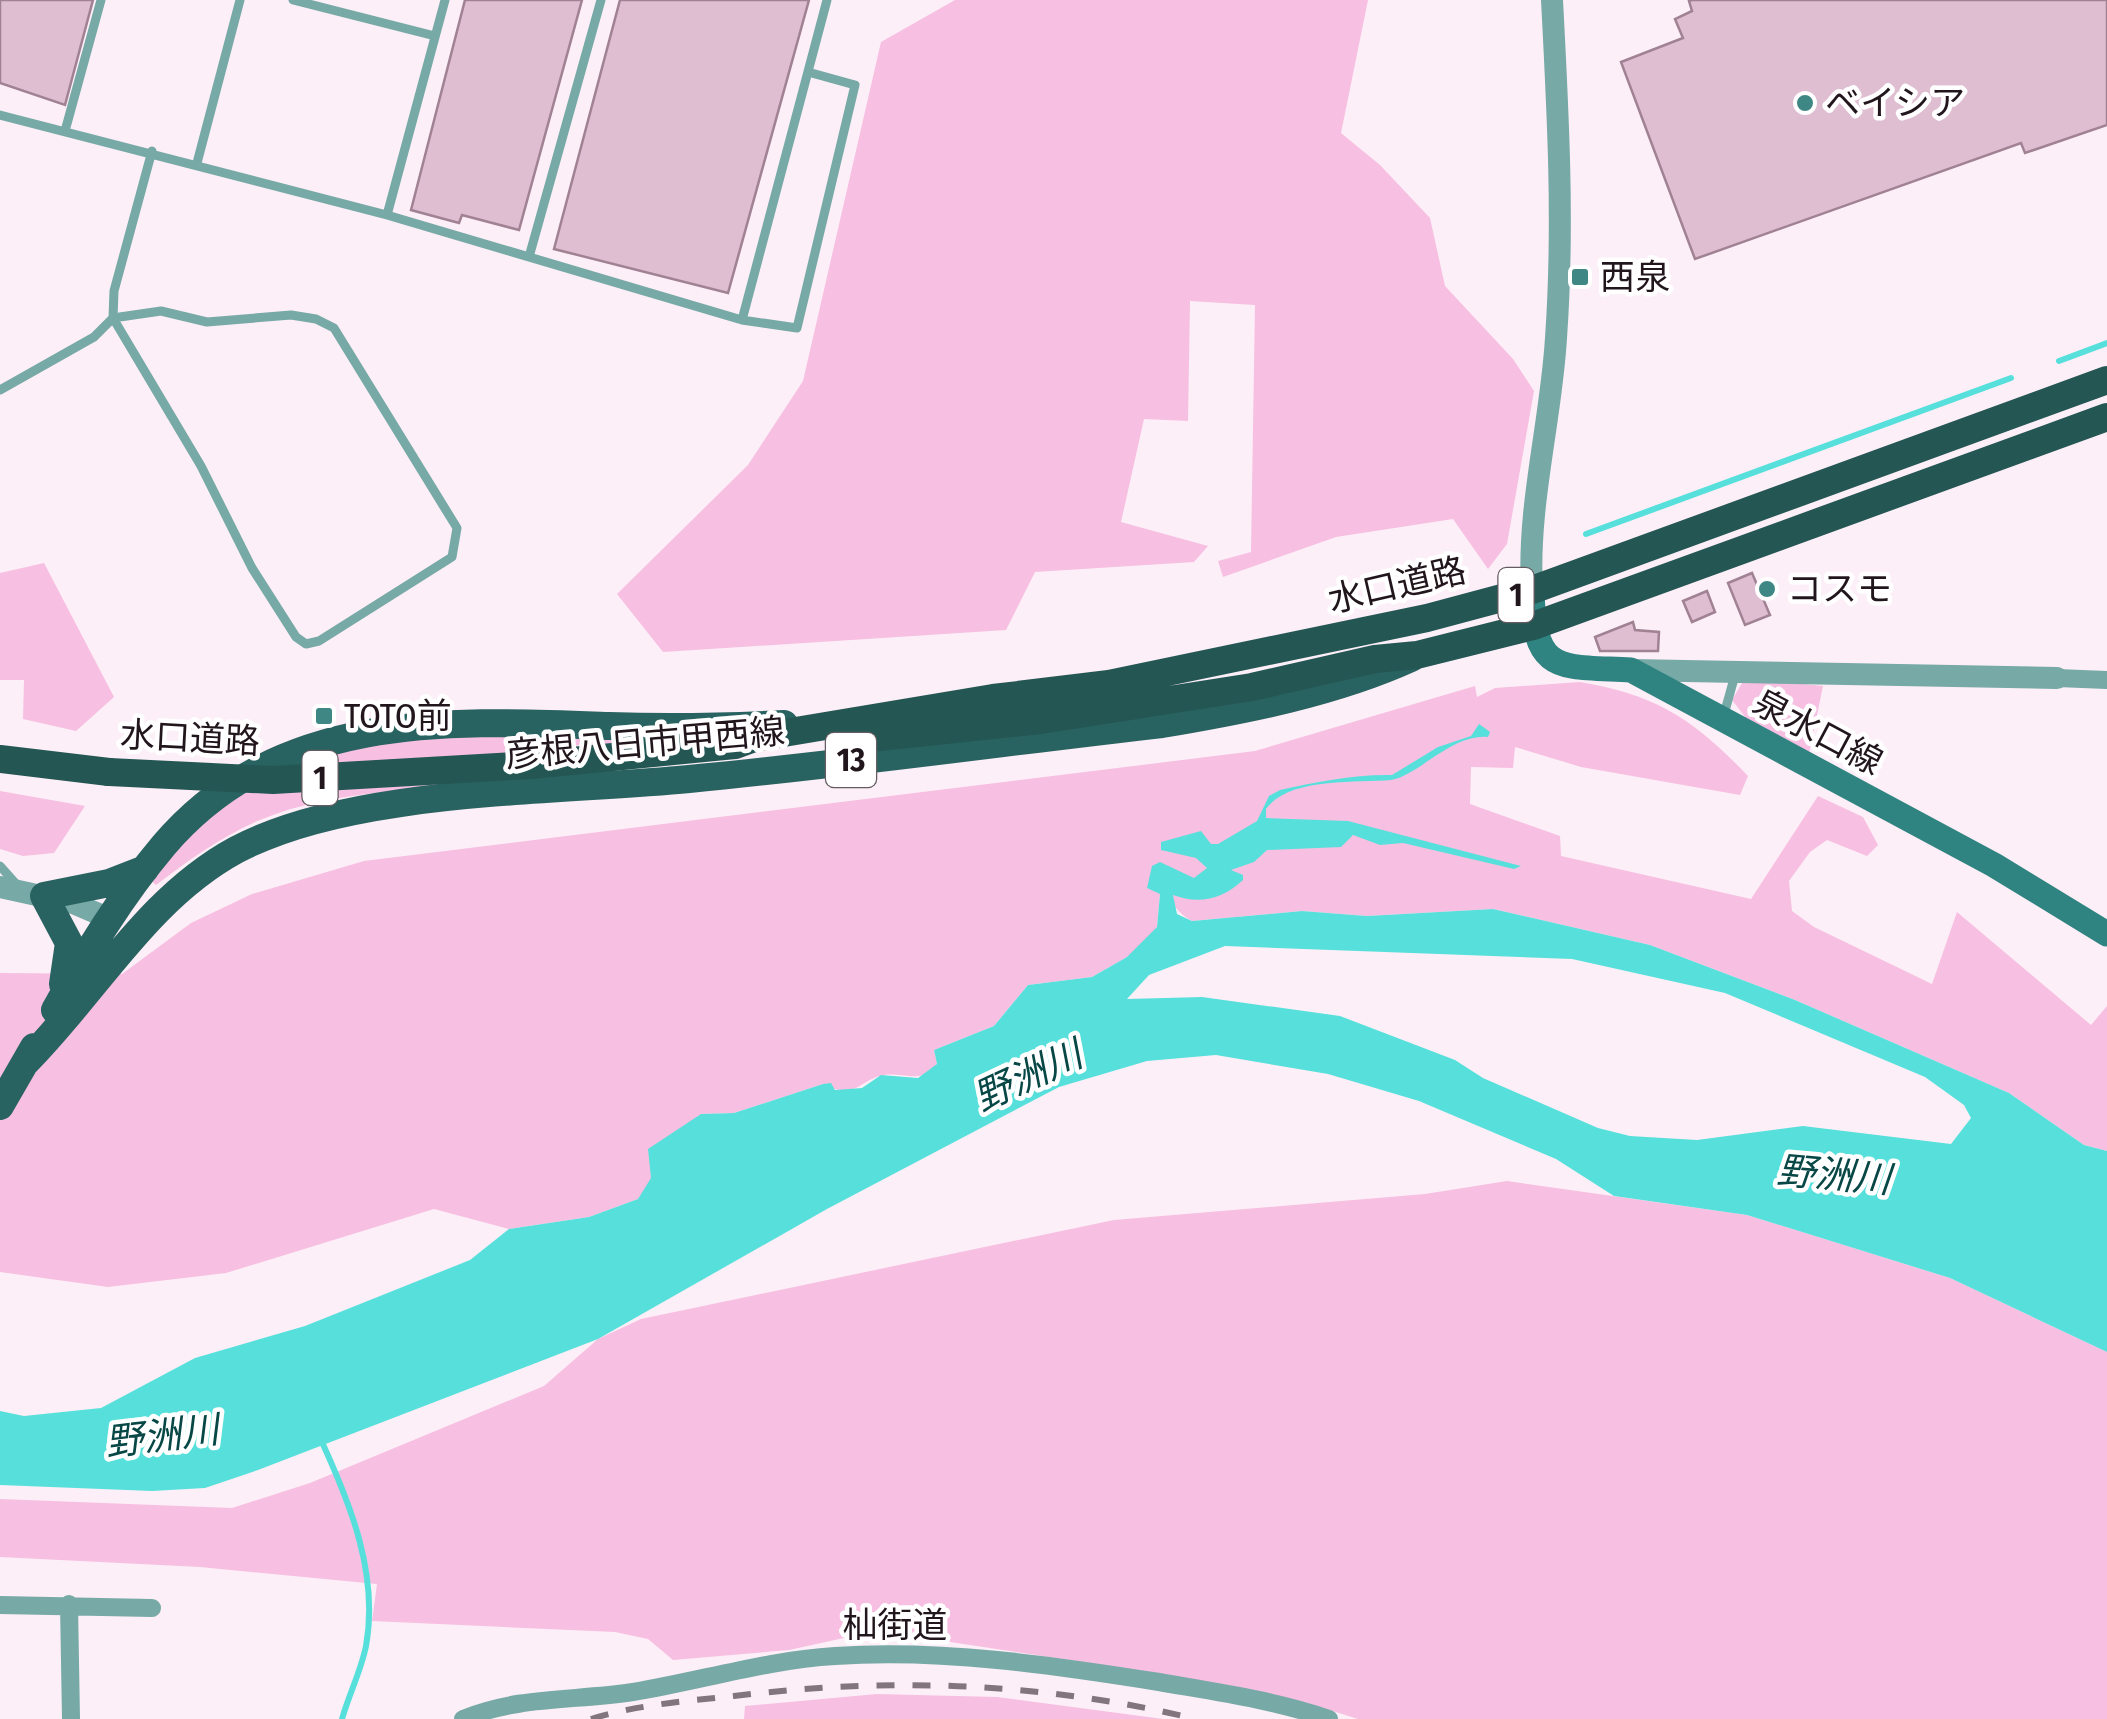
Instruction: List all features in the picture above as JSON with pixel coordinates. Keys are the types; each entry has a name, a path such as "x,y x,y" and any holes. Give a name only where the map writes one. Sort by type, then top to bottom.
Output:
{"highway":[{"name":"水口道路","path":"0,759 110,772 273,780 531,766 735,745 754,738 994,698 1110,684 1324,642 1532,590 2107,380"},
{"name":"水口道路","path":"735,745 758,750 1041,720 1417,655 1533,626 2107,417"}],"main road":[{"path":"1532,590 1533,626"},
{"name":"泉水口線","path":"1533,626 1543,653 1564,666 1630,670 1994,866 2107,934"},
{"name":"彦根八日市甲西線","path":"0,1106 60,1000 86,963 183,884 251,844 336,815 1162,724 1256,706 1380,672 1417,655"},
{"name":"彦根八日市甲西線","path":"25,1063 61,1027 108,918 166,843 212,800 292,754 370,730 448,722 716,727 802,724 886,712 899,716"},
{"path":"22,891 109,883 146,869"},
{"name":"13","path":"108,918 183,884"},
{"path":"22,891 86,963"}],"street":[{"path":"1532,590 1530,549 1556,343 1560,274 1552,0"},
{"path":"1630,670 2107,680"},
{"path":"22,891 108,918"},
{"path":"69,1604 71,1719"},
{"path":"0,1605 152,1608"},
{"name":"杣街道","path":"462,1719 492,1707 530,1700 632,1692 832,1656 896,1655 1077,1669 1225,1693 1328,1719"}],"lane":[{"path":"65,130 101,0"},
{"path":"197,163 240,0"},
{"path":"293,0 336,5 435,36"},
{"path":"386,215 445,0"},
{"path":"529,257 601,0"},
{"path":"742,320 827,0"},
{"path":"0,115 386,215 742,320 797,328 854,84 808,72"},
{"path":"0,390 94,337 113,318 160,311 207,322 291,315 330,325 457,528 452,557 318,642 306,644 296,637 252,568 201,466 113,318 114,291 152,152"},
{"path":"1730,725 1736,672"},
{"path":"0,866 22,891"}],"shaded area":[{"path":"955,0 1368,0 1341,133 1380,165 1430,218 1445,286 1513,359 1534,391 1507,544 1488,569 1453,519 1336,537 1223,577 1218,561 1251,552 1255,305 1190,301 1188,421 1144,419 1121,522 1208,546 1194,562 1035,572 1006,630 663,652 617,594 748,465 803,381 881,42"},
{"path":"44,563 114,697 76,731 23,719 24,680 0,680 0,573"},
{"path":"1745,678 1823,686 1809,754 1752,726 1732,700"},
{"path":"1580,682 1632,694 1692,725 1748,776 1740,795 1581,767 1515,747 1513,768 1471,767 1470,804 1560,836 1561,856 1751,899 1818,796 1863,817 1878,845 1867,856 1827,840 1810,852 1789,881 1792,911 1814,927 1932,984 1957,912 2091,1025 2107,1006 2107,1151 2084,1145 2009,1093 1795,1000 1650,945 1493,909 1367,916 1302,911 1192,921 1160,894 1157,927 1146,943 1092,977 1028,985 994,1026 934,1050 937,1064 926,1074 884,1075 850,1090 823,1084 734,1113 701,1114 638,1199 589,1217 509,1229 434,1209 226,1273 108,1287 0,1272 0,973 122,974 191,923 252,894 364,861 1255,751 1475,686 1477,697 1495,688"},
{"path":"372,735 712,737 522,749 526,783 391,791 291,809 246,826 156,885 146,876 221,801"},
{"path":"0,791 85,806 54,853 23,856 0,849"},
{"path":"1507,1181 1747,1215 1950,1278 2107,1352 2107,1719 1358,1719 1320,1707 1090,1663 937,1640 853,1636 789,1650 673,1660 648,1639 615,1632 372,1621 377,1584 200,1567 0,1557 0,1499 232,1508 310,1483 544,1386 598,1339 641,1319 1114,1220 1425,1194"},
{"path":"877,1694 997,1697 1163,1719 744,1719 745,1706"}],"water":[{"name":"野洲川","path":"1479,724 1490,732 1488,737 1448,748 1391,780 1324,784 1290,791 1266,809 1266,818 1348,821 1521,866 1514,869 1403,843 1380,845 1353,835 1341,847 1267,850 1254,862 1231,870 1243,875 1243,880 1227,892 1201,900 1173,895 1177,914 1192,921 1302,911 1367,916 1493,909 1650,945 1795,1000 2009,1093 2084,1145 2107,1151 2107,1352 1950,1278 1747,1215 1614,1196 1556,1159 1419,1101 1328,1074 1216,1055 1147,1061 1059,1087 827,1209 598,1339 258,1470 205,1488 152,1491 0,1485 0,1411 24,1416 101,1408 195,1358 305,1326 470,1260 509,1229 589,1217 638,1199 651,1178 648,1149 701,1114 734,1113 823,1084 831,1083 835,1090 862,1088 881,1075 918,1078 937,1064 934,1050 994,1026 1028,985 1092,977 1127,957 1157,927 1160,894 1147,888 1152,866 1160,862 1194,878 1207,868 1196,858 1161,850 1161,842 1201,831 1211,844 1218,844 1257,821 1269,796 1280,790 1336,779 1392,775 1438,747 1471,736","holes":["1225,946 1572,959 1725,993 1925,1077 1964,1105 1971,1118 1951,1144 1803,1126 1697,1140 1630,1136 1598,1128 1483,1078 1455,1060 1340,1016 1202,997 1127,999 1149,975"]}],"building":[{"path":"0,0 93,0 65,105 0,83"},
{"path":"465,0 582,0 519,230 462,215 459,223 411,210"},
{"path":"620,0 809,0 728,293 554,249"},
{"path":"1692,0 2107,0 2107,125 2025,153 2021,143 1695,259 1621,62 1683,38 1675,19 1692,11"},
{"path":"1752,573 1770,615 1745,625 1728,583"},
{"path":"1707,591 1715,612 1692,622 1683,601"},
{"path":"1633,622 1635,630 1659,632 1658,651 1600,651 1595,637"}],"waterway":[{"path":"2059,361 2107,343"},
{"path":"1586,534 2011,378"},
{"path":"321,1440 351,1514 369,1592 366,1646 342,1719"}],"railway":[{"path":"591,1719 698,1700 792,1690 908,1685 1023,1690 1196,1719"}],"place":[{"name":"ベイシア","path":"1805,103"},
{"name":"西泉","path":"1580,277"},
{"name":"コスモ","path":"1767,589"},
{"name":"TOTO前","path":"324,716"}]}
